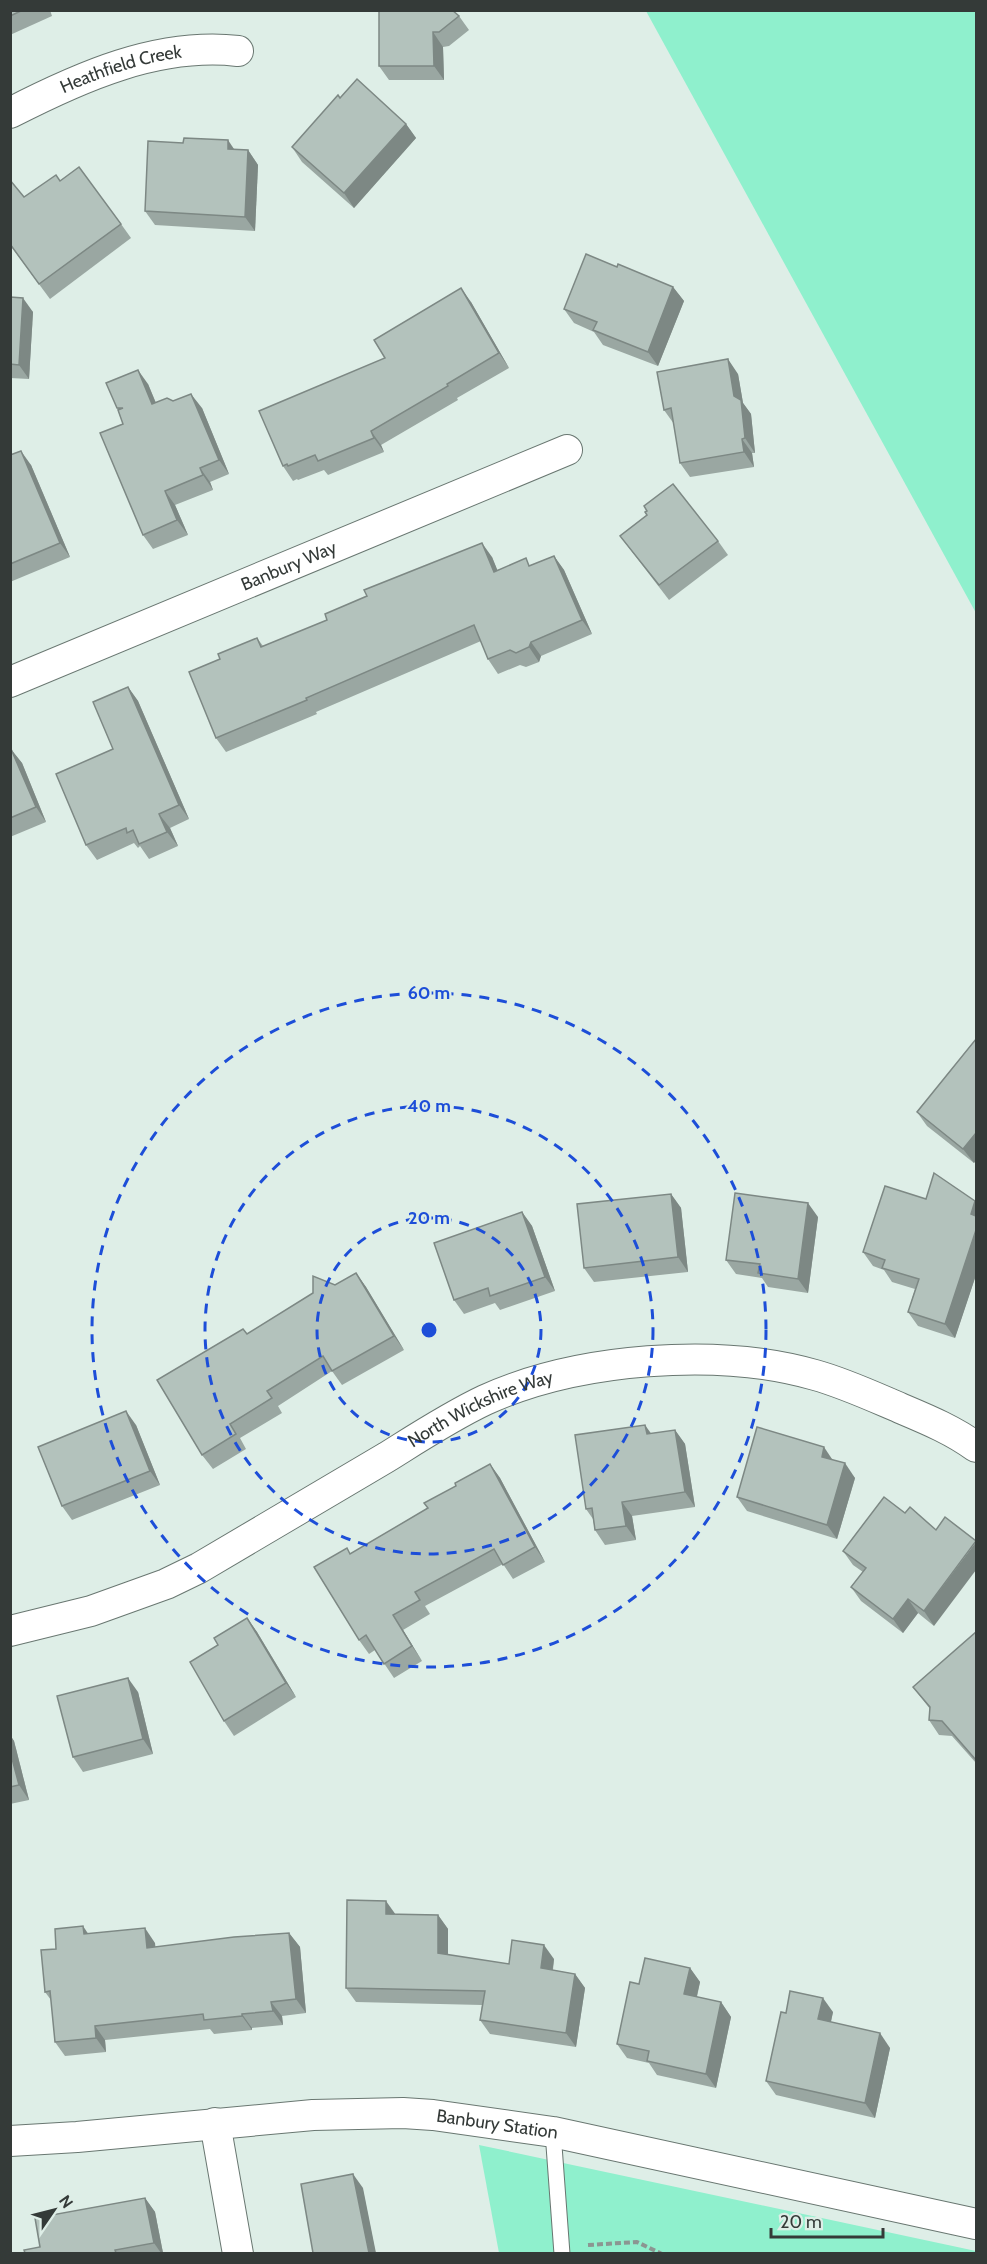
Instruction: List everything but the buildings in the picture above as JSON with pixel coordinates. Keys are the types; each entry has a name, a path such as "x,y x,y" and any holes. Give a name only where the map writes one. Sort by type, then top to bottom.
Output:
{"street":[{"name":"Heathfield Creek","path":"10,113 69,84 147,57 198,50 238,51"},
{"name":"Banbury Way","path":"10,682 567,450"},
{"name":"North Wickshire Way","path":"10,1631 91,1611 166,1584 199,1568 461,1413 519,1387 578,1370 665,1361 712,1360 747,1363 812,1374 844,1384 976,1444"},
{"name":"Banbury Station","path":"10,2140 76,2137 313,2115 403,2113 553,2132 976,2224"},
{"path":"215,2123 238,2253"}],"lane":[{"path":"553,2132 562,2253"}],"path":[{"path":"587,2245 637,2242 662,2253"}],"green space":[{"path":"646,11 976,11 976,613"},
{"path":"479,2145 976,2251 976,2253 499,2253"}]}
